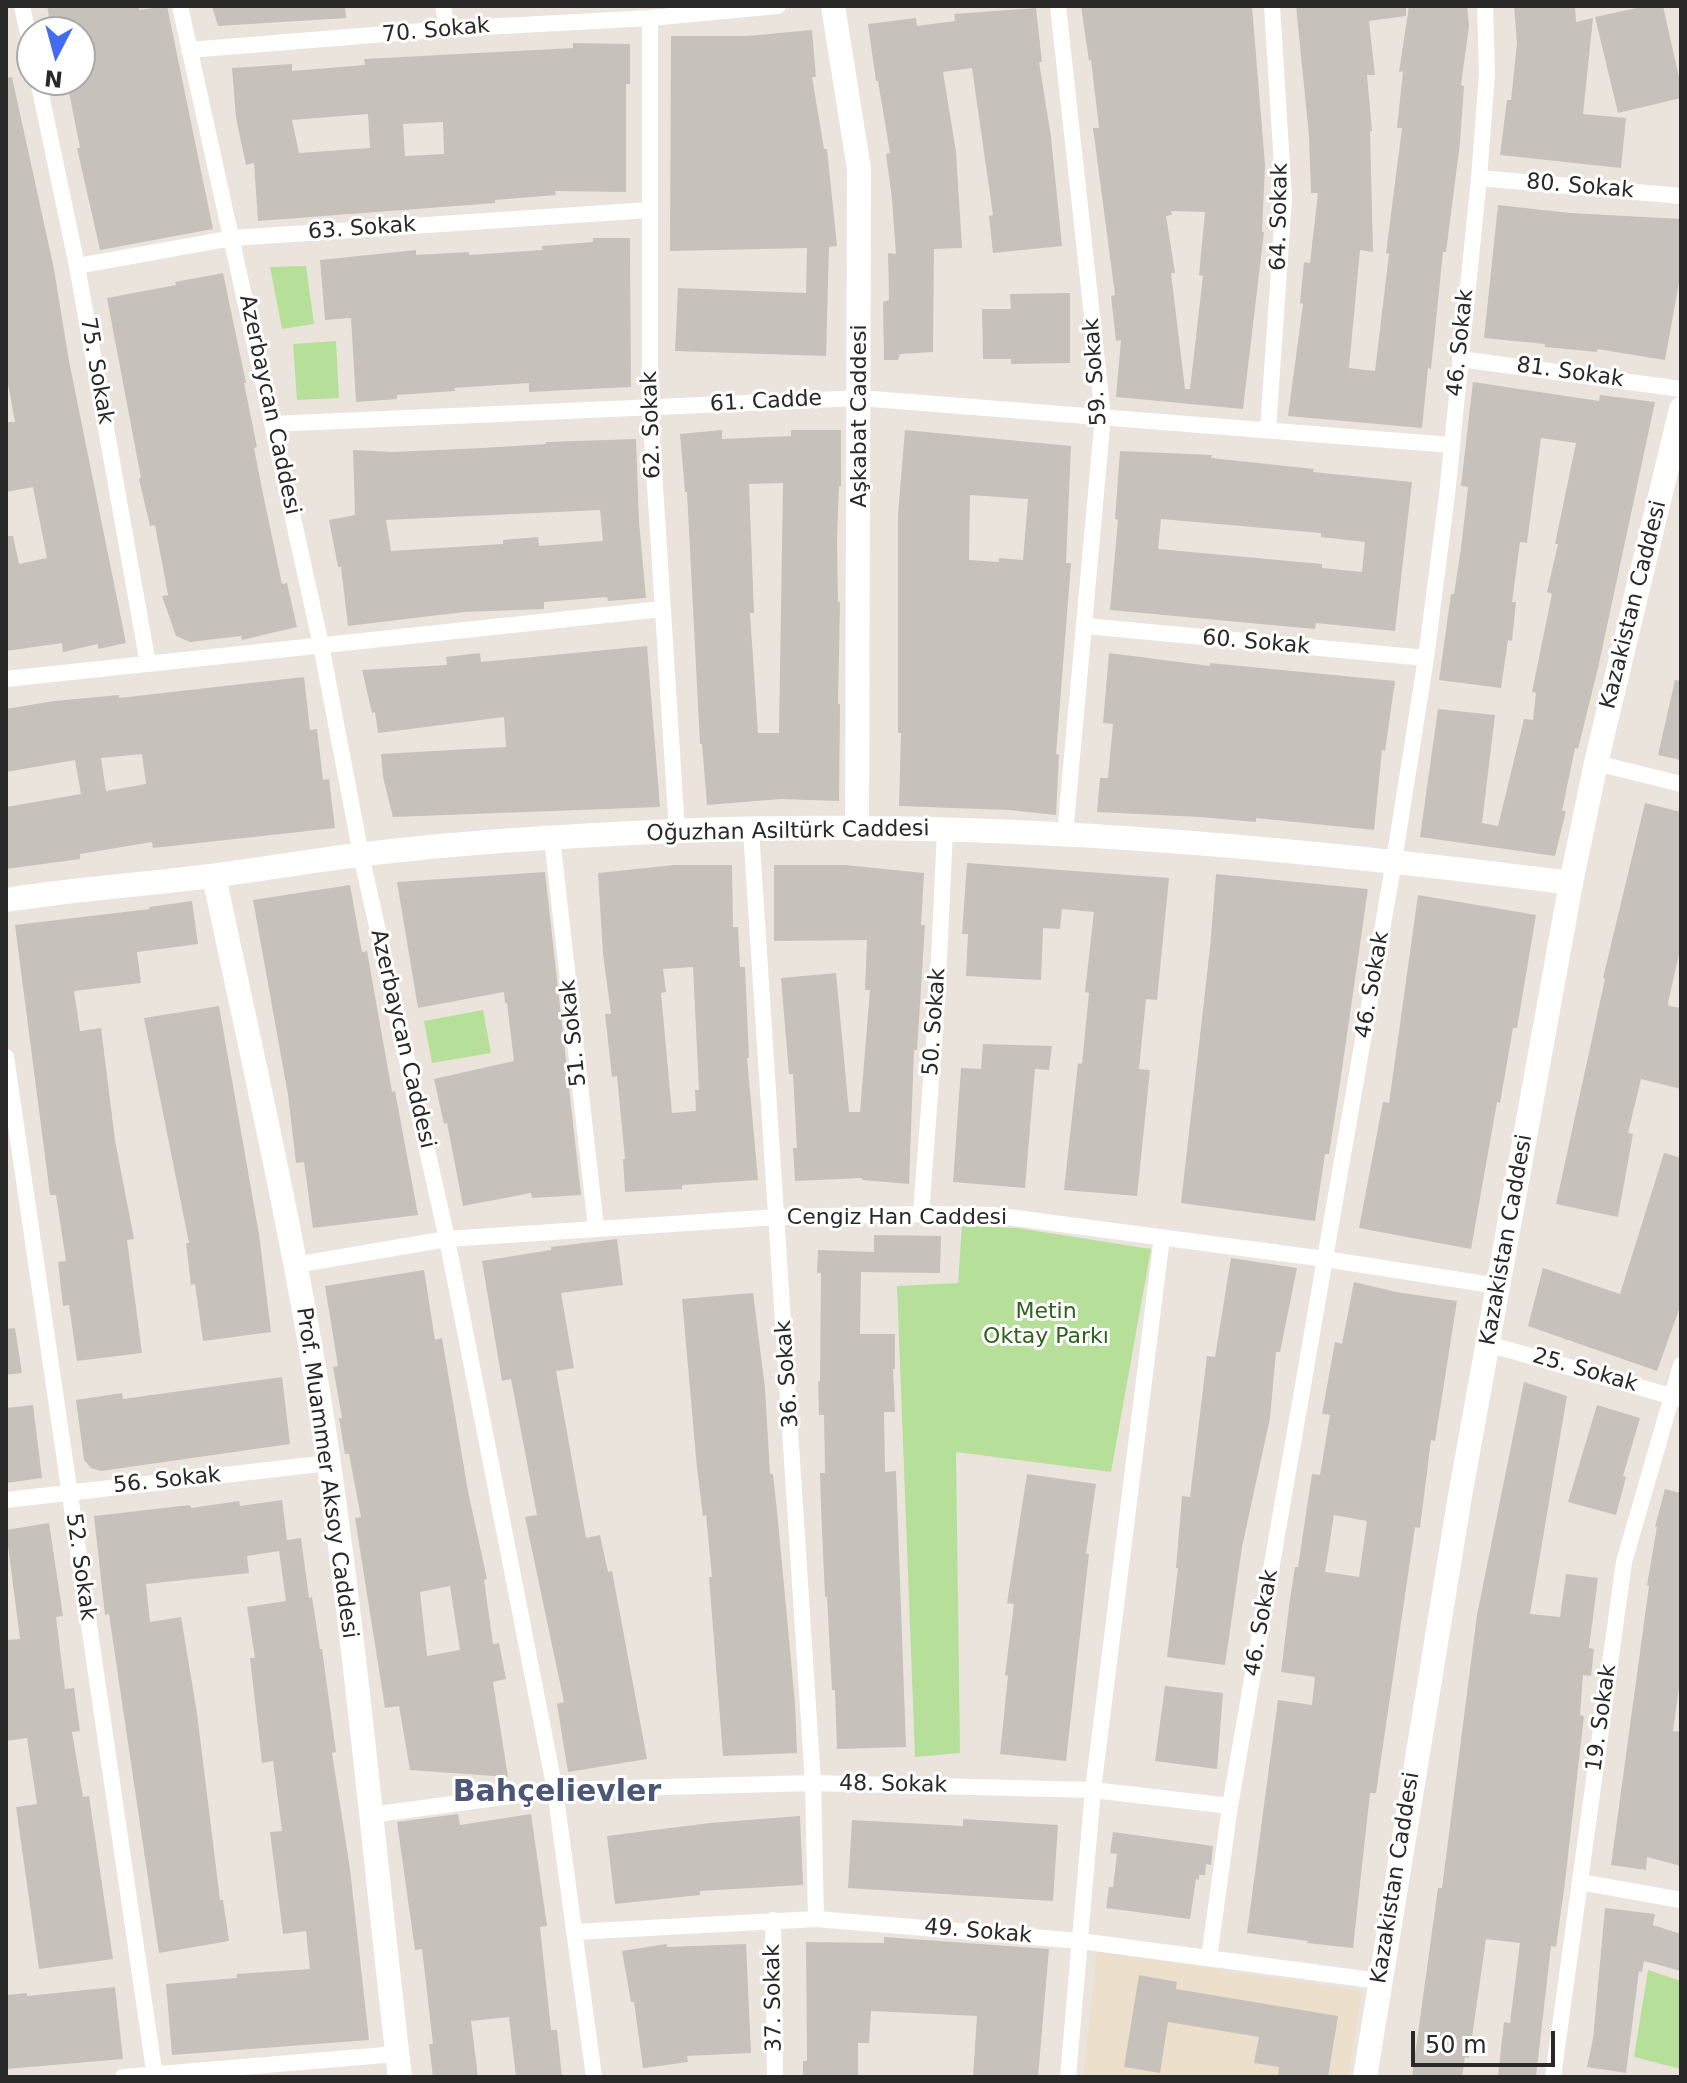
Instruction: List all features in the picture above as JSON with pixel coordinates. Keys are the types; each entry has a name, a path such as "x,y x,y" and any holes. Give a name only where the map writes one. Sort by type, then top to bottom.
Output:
{"main road":[{"name":"Aşkabat Caddesi","path":"833,6 859,169 857,829"},
{"name":"Kazakistan Caddesi","path":"1365,2077 1460,1496 1571,883 1596,763 1681,409"},
{"name":"Oğuzhan Asiltürk Caddesi","path":"6,900 361,855 552,838 751,830 1065,834 1207,843 1394,861 1571,883"},
{"name":"Prof. Muammer Aksoy Caddesi","path":"214,876 295,1265 329,1463 398,2066"}],"street":[{"name":"Azerbaycan Caddesi","path":"180,6 321,645 361,855 447,1239 555,1790 594,2077"},
{"path":"443,6 447,29"},
{"name":"70. Sokak","path":"189,50 447,29 650,18 778,6"},
{"name":"59. Sokak","path":"1058,6 1103,416 1065,834"},
{"name":"64. Sokak","path":"1268,429 1284,198 1272,6"},
{"name":"46. Sokak","path":"1209,1958 1230,1806 1394,861 1426,658 1479,178 1487,74 1485,6"},
{"name":"62. Sokak","path":"650,18 650,407 677,831"},
{"name":"75. Sokak","path":"41,96 77,266 148,664"},
{"name":"80. Sokak","path":"1479,178 1681,196"},
{"name":"63. Sokak","path":"77,266 233,238 650,210"},
{"name":"81. Sokak","path":"1460,359 1681,389"},
{"name":"61. Cadde","path":"272,424 860,398 1451,445"},
{"path":"6,679 662,609"},
{"name":"60. Sokak","path":"1086,626 1426,658"},
{"path":"1596,763 1681,784"},
{"name":"36. Sokak","path":"751,830 813,1783 816,1919"},
{"name":"50. Sokak","path":"921,1214 937,1001 945,831"},
{"name":"51. Sokak","path":"552,838 596,1227"},
{"name":"52. Sokak","path":"6,1057 155,2075"},
{"name":"Cengiz Han Caddesi","path":"295,1265 447,1239 596,1227 778,1217 993,1215 1325,1259 1498,1286"},
{"path":"1068,2077 1093,1790 1162,1237"},
{"name":"25. Sokak","path":"1488,1344 1676,1397"},
{"name":"19. Sokak","path":"1553,2077 1624,1562 1676,1397 1681,1365"},
{"name":"56. Sokak","path":"6,1500 329,1463"},
{"name":"48. Sokak","path":"371,1815 555,1790 813,1783 1093,1790 1230,1806"},
{"path":"1580,1882 1681,1900"},
{"name":"49. Sokak","path":"574,1932 816,1919 1080,1941 1379,1981"},
{"name":"37. Sokak","path":"773,1920 775,2077"},
{"path":"123,2077 398,2066"}],"shaded area":[{"path":"1097,1951 1362,1991 1348,2077 1083,2077"}],"green space":[{"path":"306,266 314,324 282,329 270,267"},
{"path":"336,341 339,398 297,400 293,344"},
{"path":"483,1010 491,1053 432,1063 424,1021"},
{"name":"Metin Oktay Parkı","path":"962,1226 1017,1228 1151,1249 1111,1472 956,1452 960,1753 915,1757 897,1286 958,1283"},
{"path":"1648,1970 1681,1981 1681,2069 1634,2057"}],"building":[{"path":"47,6 139,6 139,10 167,6 213,229 100,250 77,148 80,148 70,96 96,96 96,16 49,16"},
{"path":"212,6 345,6 346,18 218,26"},
{"path":"1081,6 1252,6 1265,165 1264,232 1243,409 1116,397 1121,340 1116,341 1111,296 1115,295 1093,128 1099,128","holes":["1171,211 1205,212 1199,275 1203,276 1190,389 1185,389 1171,273 1175,273 1166,216 1172,215"]},
{"path":"1296,6 1406,6 1406,16 1369,21 1375,75 1367,75 1372,131 1373,252 1360,250 1349,368 1375,371 1402,128 1397,128 1403,71 1399,72 1409,6 1467,6 1469,26 1461,85 1464,86 1460,143 1446,252 1443,252 1422,428 1288,416 1303,304 1300,303 1304,262 1310,263 1318,193 1311,193 1309,136"},
{"path":"1514,6 1575,6 1576,22 1593,18 1583,114 1626,118 1621,168 1500,155 1507,100 1511,100 1517,43"},
{"path":"1646,6 1663,6 1681,98 1618,113 1595,17"},
{"path":"1036,8 1042,62 1039,62 1051,137 1062,246 993,253 989,216 993,215 972,68 943,72 956,152 962,248 934,249 933,352 900,354 898,360 884,360 883,302 889,300 888,253 896,254 886,154 890,153 868,24 916,18 917,26 955,21 954,14"},
{"path":"812,30 816,77 812,77 824,149 827,149 837,246 829,247 826,356 675,351 678,288 806,293 807,248 670,251 671,36 747,36"},
{"path":"573,43 630,44 630,84 626,84 626,192 555,191 556,195 495,200 495,203 258,221 254,163 246,165 236,118 232,68 292,64 292,71 365,65 364,59 573,48","holes":["368,114 370,148 299,153 292,120","443,122 444,154 405,156 403,124"]},
{"path":"12,77 54,269 69,361 126,643 98,649 98,644 63,652 62,643 6,651 6,536 13,536 19,564 47,558 33,487 6,492 6,422 15,422 6,373 6,78"},
{"path":"1498,205 1570,213 1681,219 1681,282 1665,360 1597,349 1597,352 1545,347 1545,344 1484,338"},
{"path":"593,238 630,238 631,387 529,392 529,383 454,388 455,391 397,395 397,399 356,402 351,318 325,320 320,260 416,250 416,255 469,252 469,255 542,250 542,246 593,242"},
{"path":"223,273 246,383 263,494 282,584 287,583 297,627 242,640 241,636 190,642 176,636 162,596 168,595 155,525 150,526 139,479 107,298"},
{"path":"1070,293 1070,363 1011,364 1011,359 983,359 982,309 1011,309 1010,294"},
{"path":"1473,382 1599,401 1600,395 1655,402 1598,668 1578,749 1575,748 1562,811 1566,811 1555,856 1420,837 1438,709 1495,715 1482,823 1498,826 1524,719 1533,720 1536,693 1532,692 1552,594 1547,592 1576,443 1541,438 1527,543 1520,542 1512,602 1516,602 1512,641 1508,640 1501,688 1439,680 1468,487 1461,486"},
{"path":"722,430 722,439 791,436 791,430 841,430 837,539 840,602 839,801 781,799 707,805 700,744 687,492 680,434","holes":["783,483 779,733 758,733 750,613 754,613 749,484"]},
{"path":"905,430 1071,446 1066,563 1071,563 1056,754 1059,755 1056,815 899,806 898,514","holes":["970,495 1028,499 1023,560 969,560"]},
{"path":"636,439 646,598 608,601 607,597 544,602 544,609 464,612 348,626 341,567 338,567 329,520 355,515 353,450 392,452","holes":["600,510 603,541 539,546 538,537 503,540 503,544 391,551 386,520"]},
{"path":"1120,451 1212,455 1211,458 1314,469 1313,472 1412,482 1395,631 1316,623 1315,629 1110,610 1118,520 1115,519","holes":["1161,519 1321,533 1321,537 1365,542 1362,572 1322,568 1322,564 1158,549"]},
{"path":"647,646 660,807 393,817 381,754 506,747 504,717 378,733 362,670 447,665 446,657 480,653 481,662"},
{"path":"1109,653 1210,666 1210,663 1395,681 1385,751 1382,750 1374,830 1256,818 1256,822 1097,812 1100,778 1108,778 1113,724 1103,723"},
{"path":"304,677 310,730 317,729 323,780 329,779 335,828 153,848 152,842 80,854 80,859 6,869 6,807 81,794 75,760 6,772 6,709 54,701 119,695 119,698","holes":["142,754 146,784 106,791 101,758"]},
{"path":"1675,680 1681,681 1681,760 1658,755"},
{"path":"1645,803 1681,812 1681,945 1668,1003 1669,1006 1681,1008 1681,1089 1641,1079 1628,1133 1633,1134 1618,1217 1556,1204 1603,978"},
{"path":"967,863 1169,878 1157,1000 1146,999 1139,1069 1150,1070 1137,1196 1064,1190 1078,1063 1082,1064 1089,993 1085,992 1094,912 1062,909 1060,929 1043,928 1041,980 966,976 968,934 962,934"},
{"path":"674,865 732,865 733,927 738,927 740,967 745,967 747,1058 758,1180 625,1192 617,1076 612,1077 605,1014 611,1014 603,954 598,873","holes":["693,967 699,1090 695,1090 696,1111 672,1113 661,993 666,992 663,969"]},
{"path":"774,865 845,865 924,873 921,925 925,925 917,1050 914,1050 909,1184 862,1178 795,1181 793,1148 797,1148 793,1074 789,1074 781,978 836,973 849,1112 860,1112 870,990 865,990 867,940 774,941"},
{"path":"545,872 581,1195 532,1198 531,1193 463,1206 447,1123 444,1124 434,1079 514,1061 507,1003 504,992 418,1008 397,882"},
{"path":"1216,874 1368,889 1329,1154 1325,1154 1315,1221 1181,1203"},
{"path":"350,885 362,952 367,951 418,1215 313,1228 304,1162 296,1163 288,1095 253,900"},
{"path":"1418,895 1536,915 1517,1028 1513,1028 1500,1103 1497,1102 1471,1249 1359,1228 1383,1102 1389,1103"},
{"path":"192,901 198,944 137,952 141,983 74,991 80,1031 101,1028 115,1140 134,1239 127,1240 142,1353 77,1361 69,1305 63,1306 58,1262 66,1261 56,1195 50,1195 15,925"},
{"path":"219,1006 259,1234 271,1332 203,1341 195,1284 191,1285 186,1243 189,1243 144,1018"},
{"path":"983,1044 1052,1046 1049,1070 1035,1069 1025,1188 953,1182 961,1068 981,1069"},
{"path":"1664,1153 1681,1158 1681,1304 1657,1371 1528,1326 1543,1268 1620,1294"},
{"path":"874,1235 941,1236 940,1273 861,1272 860,1334 895,1334 895,1412 884,1412 885,1472 896,1471 906,1747 837,1749 821,1505 820,1473 825,1473 824,1415 819,1415 821,1273 817,1273 818,1250 874,1252"},
{"path":"617,1239 623,1285 561,1293 574,1368 556,1371 586,1538 600,1535 608,1572 612,1571 647,1759 568,1772 557,1704 564,1702 525,1517 537,1515 511,1379 502,1381 482,1261 551,1250 551,1247"},
{"path":"1231,1258 1297,1268 1280,1352 1276,1352 1270,1418 1242,1547 1225,1665 1167,1657 1178,1568 1182,1496 1190,1497 1207,1356 1215,1357"},
{"path":"424,1270 435,1340 442,1338 468,1491 487,1579 484,1580 493,1644 499,1643 506,1679 493,1682 508,1777 410,1770 399,1706 385,1708 355,1518 361,1517 339,1418 342,1418 333,1367 338,1366 325,1286","holes":["450,1586 460,1650 427,1656 420,1592"]},
{"path":"1354,1282 1457,1301 1435,1441 1431,1440 1420,1528 1415,1527 1376,1793 1370,1793 1353,1948 1247,1933 1278,1700 1312,1705 1315,1677 1281,1672 1295,1567 1298,1567 1312,1474 1320,1475 1330,1415 1322,1414 1335,1342 1342,1344","holes":["1334,1515 1367,1521 1359,1577 1325,1572"]},
{"path":"753,1293 765,1388 770,1474 773,1474 778,1521 797,1753 723,1756 709,1577 712,1577 706,1515 703,1516 697,1468 682,1299"},
{"path":"15,1328 22,1373 6,1375 6,1329"},
{"path":"282,1377 290,1444 101,1471 91,1468 84,1460 76,1400 122,1393 123,1399"},
{"path":"1524,1382 1567,1396 1530,1614 1560,1617 1566,1574 1598,1578 1589,1648 1594,1649 1591,1676 1583,1675 1580,1715 1584,1716 1565,1882 1556,1947 1551,1946 1536,2077 1498,2076 1504,2022 1510,2023 1520,1943 1486,1939 1469,2058 1465,2057 1462,2077 1412,2077 1438,1888 1442,1888 1477,1615"},
{"path":"33,1405 42,1478 6,1483 6,1408"},
{"path":"1597,1405 1640,1418 1623,1476 1626,1477 1616,1515 1568,1502"},
{"path":"1027,1474 1096,1484 1086,1554 1089,1554 1066,1761 1000,1754 1014,1604 1007,1603"},
{"path":"1665,1489 1681,1493 1681,1672 1673,1731 1681,1732 1681,1866 1647,1857 1646,1870 1611,1865 1655,1527"},
{"path":"282,1500 287,1540 301,1538 309,1598 312,1597 322,1649 336,1752 332,1753 350,1869 369,2040 172,2055 166,1984 237,1978 237,1974 310,1969 306,1931 283,1934 270,1832 282,1831 273,1761 262,1763 250,1658 255,1658 247,1607 286,1601 279,1551 247,1556 249,1573 146,1584 150,1622 181,1617 197,1713 220,1900 223,1900 229,1941 159,1953 109,1614 105,1615 94,1516 190,1505 191,1508 239,1501 240,1506"},
{"path":"49,1523 63,1616 56,1617 65,1689 74,1688 80,1731 72,1732 83,1797 89,1796 113,1959 39,1969 16,1807 37,1804 27,1738 6,1741 6,1640 20,1639 6,1530"},
{"path":"1165,1686 1223,1693 1217,1769 1155,1761"},
{"path":"458,1814 460,1825 531,1814 547,1926 540,1927 551,2030 557,2030 562,2077 516,2077 509,2017 471,2021 478,2077 433,2077 429,2044 433,2044 422,1949 415,1950 397,1822"},
{"path":"800,1816 803,1885 700,1891 700,1895 615,1904 607,1836"},
{"path":"963,1819 1058,1825 1053,1901 848,1888 852,1820 963,1826"},
{"path":"1113,1832 1213,1846 1211,1865 1206,1864 1205,1875 1199,1875 1199,1880 1196,1879 1190,1919 1106,1908 1109,1887 1113,1887 1117,1854 1110,1853"},
{"path":"1605,1908 1655,1914 1653,1925 1681,1934 1681,1971 1644,1961 1642,1972 1639,1971 1626,2073 1587,2067 1593,2039"},
{"path":"884,1937 1049,1949 1038,2077 973,2077 977,2016 871,2011 869,2043 858,2043 858,2077 803,2077 803,2061 807,2061 806,1942 884,1943"},
{"path":"667,1944 667,1947 746,1944 751,2053 687,2056 688,2062 643,2068 634,2002 631,2002 622,1951"},
{"path":"1139,1975 1177,1982 1176,1989 1338,2016 1328,2077 1278,2077 1279,2067 1254,2063 1259,2037 1168,2022 1160,2073 1124,2067"},
{"path":"115,1987 123,2059 6,2069 6,1995 27,1993 27,1996"}],"district":[{"name":"Bahçelievler","path":"557,1793"}]}
